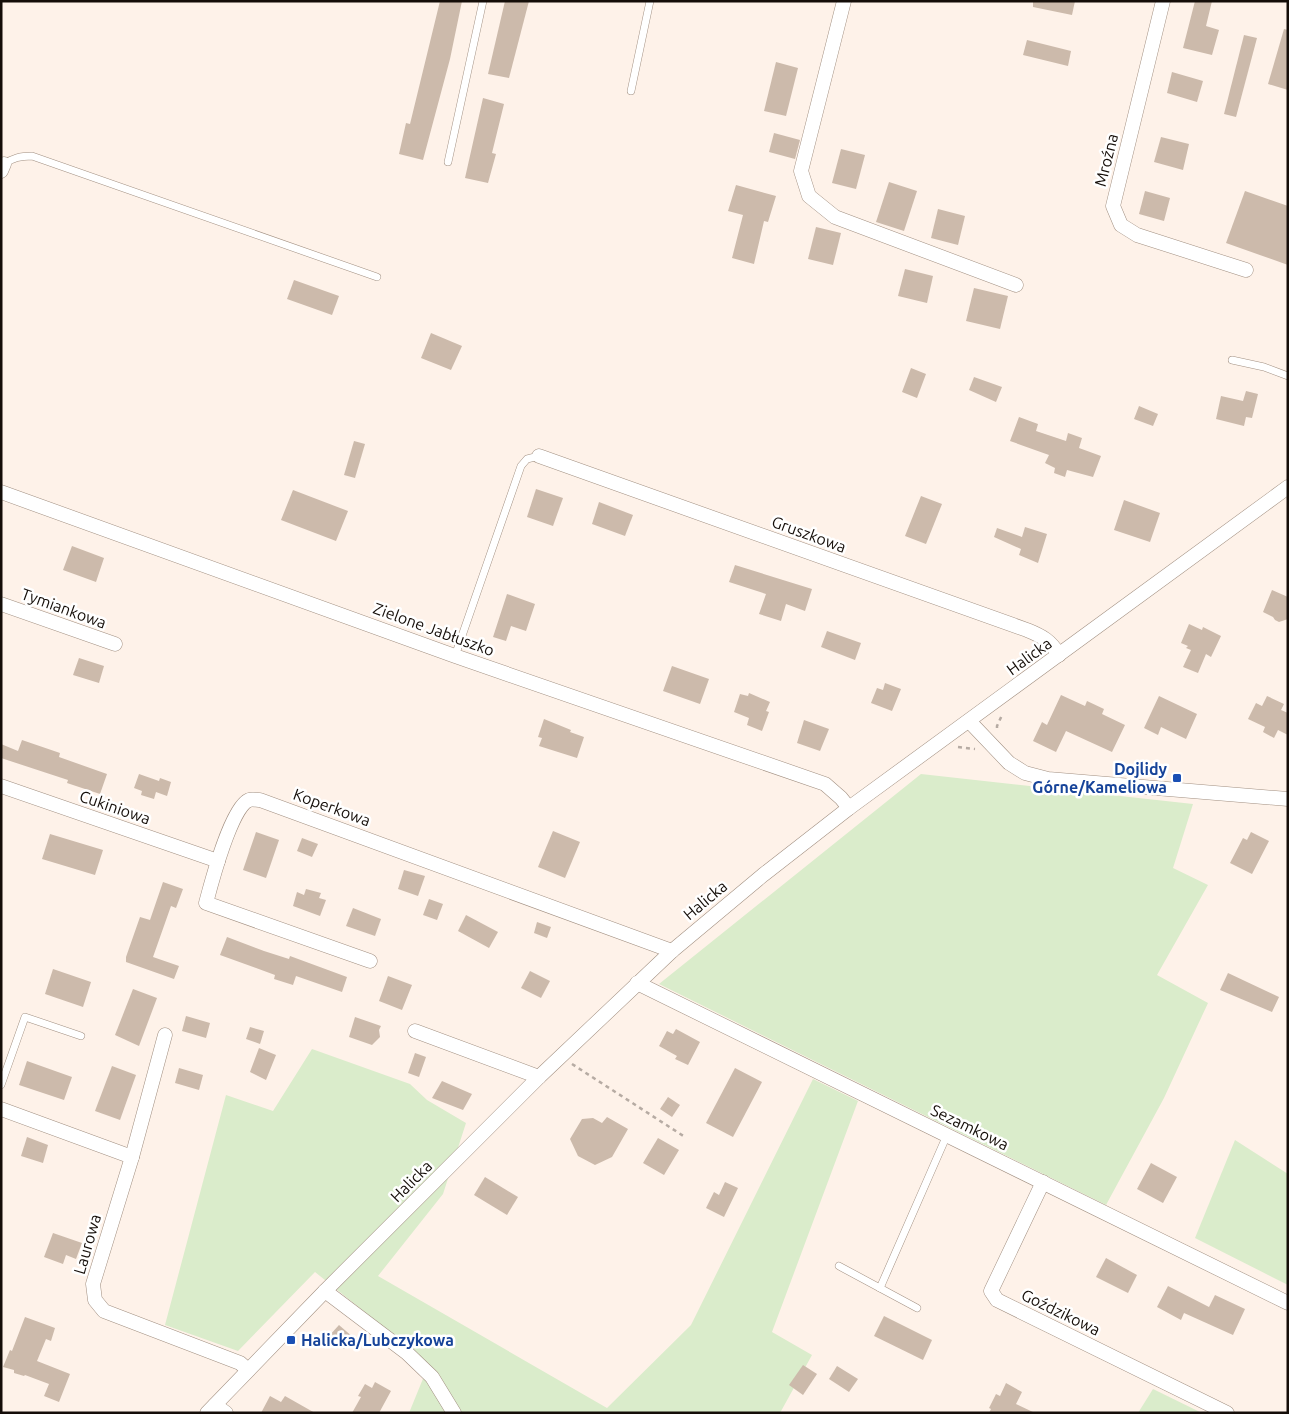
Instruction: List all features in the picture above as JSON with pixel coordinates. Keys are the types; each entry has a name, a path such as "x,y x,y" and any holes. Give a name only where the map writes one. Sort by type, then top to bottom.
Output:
{"street":[{"path":"844,1 801,171 809,196 835,217 1016,285"},
{"name":"Mroźna","path":"1163,1 1113,206 1121,225 1137,235 1246,270"},
{"name":"Gruszkowa","path":"539,456 1027,630 1045,638 1053,645 1059,655"},
{"name":"Halicka","path":"216,1410 248,1370 326,1291 560,1056 672,951 756,881 849,808 1288,487"},
{"name":"Zielone Jabłuszko","path":"1,492 455,656 825,784 849,808"},
{"name":"Tymiankowa","path":"1,604 115,644"},
{"path":"969,721 1009,763 1024,773 1048,779 1288,799"},
{"name":"Cukiniowa","path":"1,786 218,861"},
{"name":"Koperkowa","path":"370,961 206,903 218,861 238,811 248,801 260,800 672,951"},
{"name":"Sezamkowa","path":"637,983 1288,1303"},
{"path":"415,1031 539,1077"},
{"name":"Laurowa","path":"165,1034 132,1157 93,1284 96,1300 104,1311 240,1363 248,1370"},
{"path":"1,1109 132,1157"},
{"name":"Goździkowa","path":"1043,1182 991,1291 997,1300 1227,1413"},
{"path":"326,1291 413,1359 432,1377 454,1413"}],"lane":[{"path":"448,162 484,1"},
{"path":"631,91 650,1"},
{"path":"3,167 12,158 32,156 376,277"},
{"path":"1232,360 1264,367 1288,376"},
{"path":"455,656 521,466 527,458 539,456"},
{"path":"1,1085 25,1017 81,1036"},
{"path":"880,1288 947,1135"},
{"path":"839,1266 917,1308"}],"path":[{"path":"998,731 997,726 1004,711"},
{"path":"560,1056 685,1136"}],"green space":[{"path":"921,774 1193,804 1173,868 1208,885 1157,975 1208,1003 1164,1098 1106,1205 659,984"},
{"path":"312,1049 410,1084 427,1100 466,1123 443,1194 378,1276 607,1408 691,1325 813,1079 858,1101 772,1332 812,1355 780,1413 409,1413 429,1364 315,1272 238,1351 165,1325 226,1095 273,1111"},
{"path":"1235,1140 1288,1174 1288,1285 1195,1238"},
{"path":"1153,1389 1202,1413 1138,1413"}],"building":[{"path":"440,1 462,1 450,59 423,160 399,154 406,123 410,124"},
{"path":"505,1 529,1 509,78 488,74"},
{"path":"1033,1 1075,1 1072,15 1033,7"},
{"path":"1195,1 1212,1 1206,26 1219,30 1212,55 1183,48"},
{"path":"1284,29 1288,30 1288,90 1268,84"},
{"path":"1244,35 1257,38 1236,117 1224,114"},
{"path":"1027,40 1071,51 1068,66 1023,55"},
{"path":"776,62 798,68 786,116 764,111"},
{"path":"1172,72 1203,81 1197,102 1167,93"},
{"path":"483,98 504,104 492,153 496,154 488,183 465,178"},
{"path":"774,133 800,140 795,159 769,152"},
{"path":"1161,137 1189,144 1183,170 1154,162"},
{"path":"841,149 865,155 856,189 832,183"},
{"path":"889,182 917,191 904,231 876,222"},
{"path":"736,185 776,196 768,222 764,221 754,264 732,258 743,215 728,211"},
{"path":"1145,191 1170,198 1164,221 1139,214"},
{"path":"1245,191 1288,206 1288,265 1226,243"},
{"path":"938,209 965,216 958,245 931,238"},
{"path":"816,227 841,233 833,265 808,259"},
{"path":"905,269 933,276 927,303 898,296"},
{"path":"294,280 339,296 332,315 287,299"},
{"path":"974,288 1008,296 1000,329 966,321"},
{"path":"431,333 462,346 451,370 421,358"},
{"path":"911,368 926,374 917,398 902,392"},
{"path":"974,377 1002,387 996,402 969,390"},
{"path":"1246,391 1258,394 1252,418 1246,417 1244,426 1216,419 1221,396 1243,401"},
{"path":"1139,406 1158,414 1153,426 1134,419"},
{"path":"1019,417 1038,424 1036,431 1066,441 1068,433 1082,438 1079,448 1101,456 1093,477 1067,470 1065,477 1054,473 1055,468 1045,463 1049,455 1010,441"},
{"path":"354,441 365,444 355,478 344,475"},
{"path":"536,489 563,498 553,526 527,517"},
{"path":"293,490 348,511 336,541 281,520"},
{"path":"921,496 942,504 926,544 905,536"},
{"path":"1124,500 1160,513 1150,542 1114,530"},
{"path":"599,502 633,515 625,536 592,524"},
{"path":"1025,527 1047,534 1038,563 1019,555 1021,549 994,537 997,528 1022,537"},
{"path":"72,546 104,558 96,582 63,570"},
{"path":"735,565 812,589 805,611 786,604 781,621 759,614 766,594 729,582"},
{"path":"1272,590 1288,597 1288,619 1279,622 1263,612"},
{"path":"507,594 535,604 526,631 511,626 506,641 493,637"},
{"path":"1189,624 1202,630 1203,627 1221,636 1211,657 1206,654 1198,673 1183,667 1191,650 1186,648 1188,646 1181,643"},
{"path":"827,631 861,643 855,660 821,647"},
{"path":"79,658 104,666 99,683 73,675"},
{"path":"672,666 709,679 700,704 663,691"},
{"path":"885,683 901,689 892,711 871,703 877,688 883,690"},
{"path":"749,693 770,702 766,711 769,712 762,731 747,725 749,718 734,712 740,694 748,696"},
{"path":"1061,695 1085,706 1087,701 1104,709 1102,714 1125,725 1112,752 1066,731 1056,752 1033,741 1042,722 1047,725"},
{"path":"1159,696 1197,714 1186,739 1161,727 1158,735 1144,728"},
{"path":"1267,696 1284,704 1281,710 1288,713 1288,735 1278,730 1274,738 1263,732 1265,727 1248,719 1256,703 1262,706"},
{"path":"544,719 584,737 577,758 539,746 542,738 538,737"},
{"path":"804,720 829,729 820,751 797,743"},
{"path":"22,740 60,753 59,757 107,774 100,794 67,783 68,780 1,758 1,744 18,751"},
{"path":"139,774 159,781 160,778 171,782 167,796 156,792 154,799 141,795 142,791 134,788"},
{"path":"553,831 580,842 565,878 538,867"},
{"path":"256,832 279,840 266,878 243,870"},
{"path":"1251,832 1269,841 1252,874 1230,863 1243,838 1247,840"},
{"path":"50,834 103,850 95,875 42,859"},
{"path":"302,838 318,844 312,857 297,851"},
{"path":"404,870 425,876 418,896 398,889"},
{"path":"163,882 183,889 176,908 171,906 153,957 179,966 174,979 126,962 140,917 150,920"},
{"path":"306,889 321,893 319,898 326,900 320,916 293,906 297,892 304,895"},
{"path":"429,899 443,904 437,920 423,915"},
{"path":"353,908 381,919 375,936 346,926"},
{"path":"466,915 498,932 489,948 458,931"},
{"path":"537,922 551,927 547,938 534,933"},
{"path":"227,937 289,959 290,956 347,977 342,992 296,976 293,985 274,979 275,975 220,955"},
{"path":"53,969 91,982 83,1007 45,994"},
{"path":"530,971 550,981 541,998 521,988"},
{"path":"1228,973 1279,997 1272,1012 1220,990"},
{"path":"388,976 412,985 402,1010 379,1001"},
{"path":"133,989 157,998 139,1046 115,1035"},
{"path":"186,1016 210,1023 206,1038 182,1031"},
{"path":"355,1017 381,1026 379,1030 380,1037 372,1045 349,1037"},
{"path":"250,1027 264,1031 260,1044 246,1039"},
{"path":"676,1029 700,1042 688,1065 675,1059 677,1056 659,1046 667,1031 673,1034"},
{"path":"259,1048 276,1055 266,1080 250,1072"},
{"path":"415,1053 426,1057 419,1077 408,1073"},
{"path":"27,1061 72,1077 64,1100 19,1085"},
{"path":"112,1066 136,1075 120,1120 95,1111"},
{"path":"179,1068 203,1075 199,1090 175,1083"},
{"path":"735,1068 762,1082 733,1137 706,1123"},
{"path":"442,1081 472,1094 463,1110 432,1098"},
{"path":"668,1097 680,1105 672,1117 660,1109"},
{"path":"607,1117 628,1129 612,1157 595,1165 578,1156 570,1139 582,1119 593,1118 602,1123"},
{"path":"27,1137 48,1145 43,1163 21,1156"},
{"path":"658,1138 679,1150 664,1175 643,1163"},
{"path":"1151,1163 1177,1177 1163,1203 1137,1189"},
{"path":"485,1177 518,1197 507,1215 474,1195"},
{"path":"725,1182 738,1188 724,1217 706,1208 714,1192 719,1195"},
{"path":"53,1233 82,1243 76,1259 66,1255 63,1264 44,1257"},
{"path":"1106,1258 1137,1275 1128,1293 1096,1277"},
{"path":"1168,1286 1209,1307 1215,1295 1245,1309 1233,1335 1184,1313 1181,1320 1157,1307"},
{"path":"884,1316 932,1340 923,1360 874,1336"},
{"path":"25,1317 55,1328 51,1341 46,1339 37,1361 70,1374 59,1402 44,1396 49,1384 14,1373 14,1370 3,1367 10,1350 12,1351"},
{"path":"339,1325 354,1338 344,1349 329,1336"},
{"path":"803,1365 817,1374 803,1395 789,1385"},
{"path":"837,1366 858,1379 849,1392 829,1379"},
{"path":"375,1382 391,1391 379,1413 352,1413 361,1397 358,1396 365,1384 372,1388"},
{"path":"1006,1383 1022,1392 1016,1404 1035,1413 989,1413 991,1409 989,1408 996,1394 1000,1396"},
{"path":"270,1396 281,1402 285,1396 315,1413 261,1413"}],"place":[{"name":"Dojlidy Górne/Kameliowa","path":"1177,778"},
{"name":"Halicka/Lubczykowa","path":"291,1340"}]}
